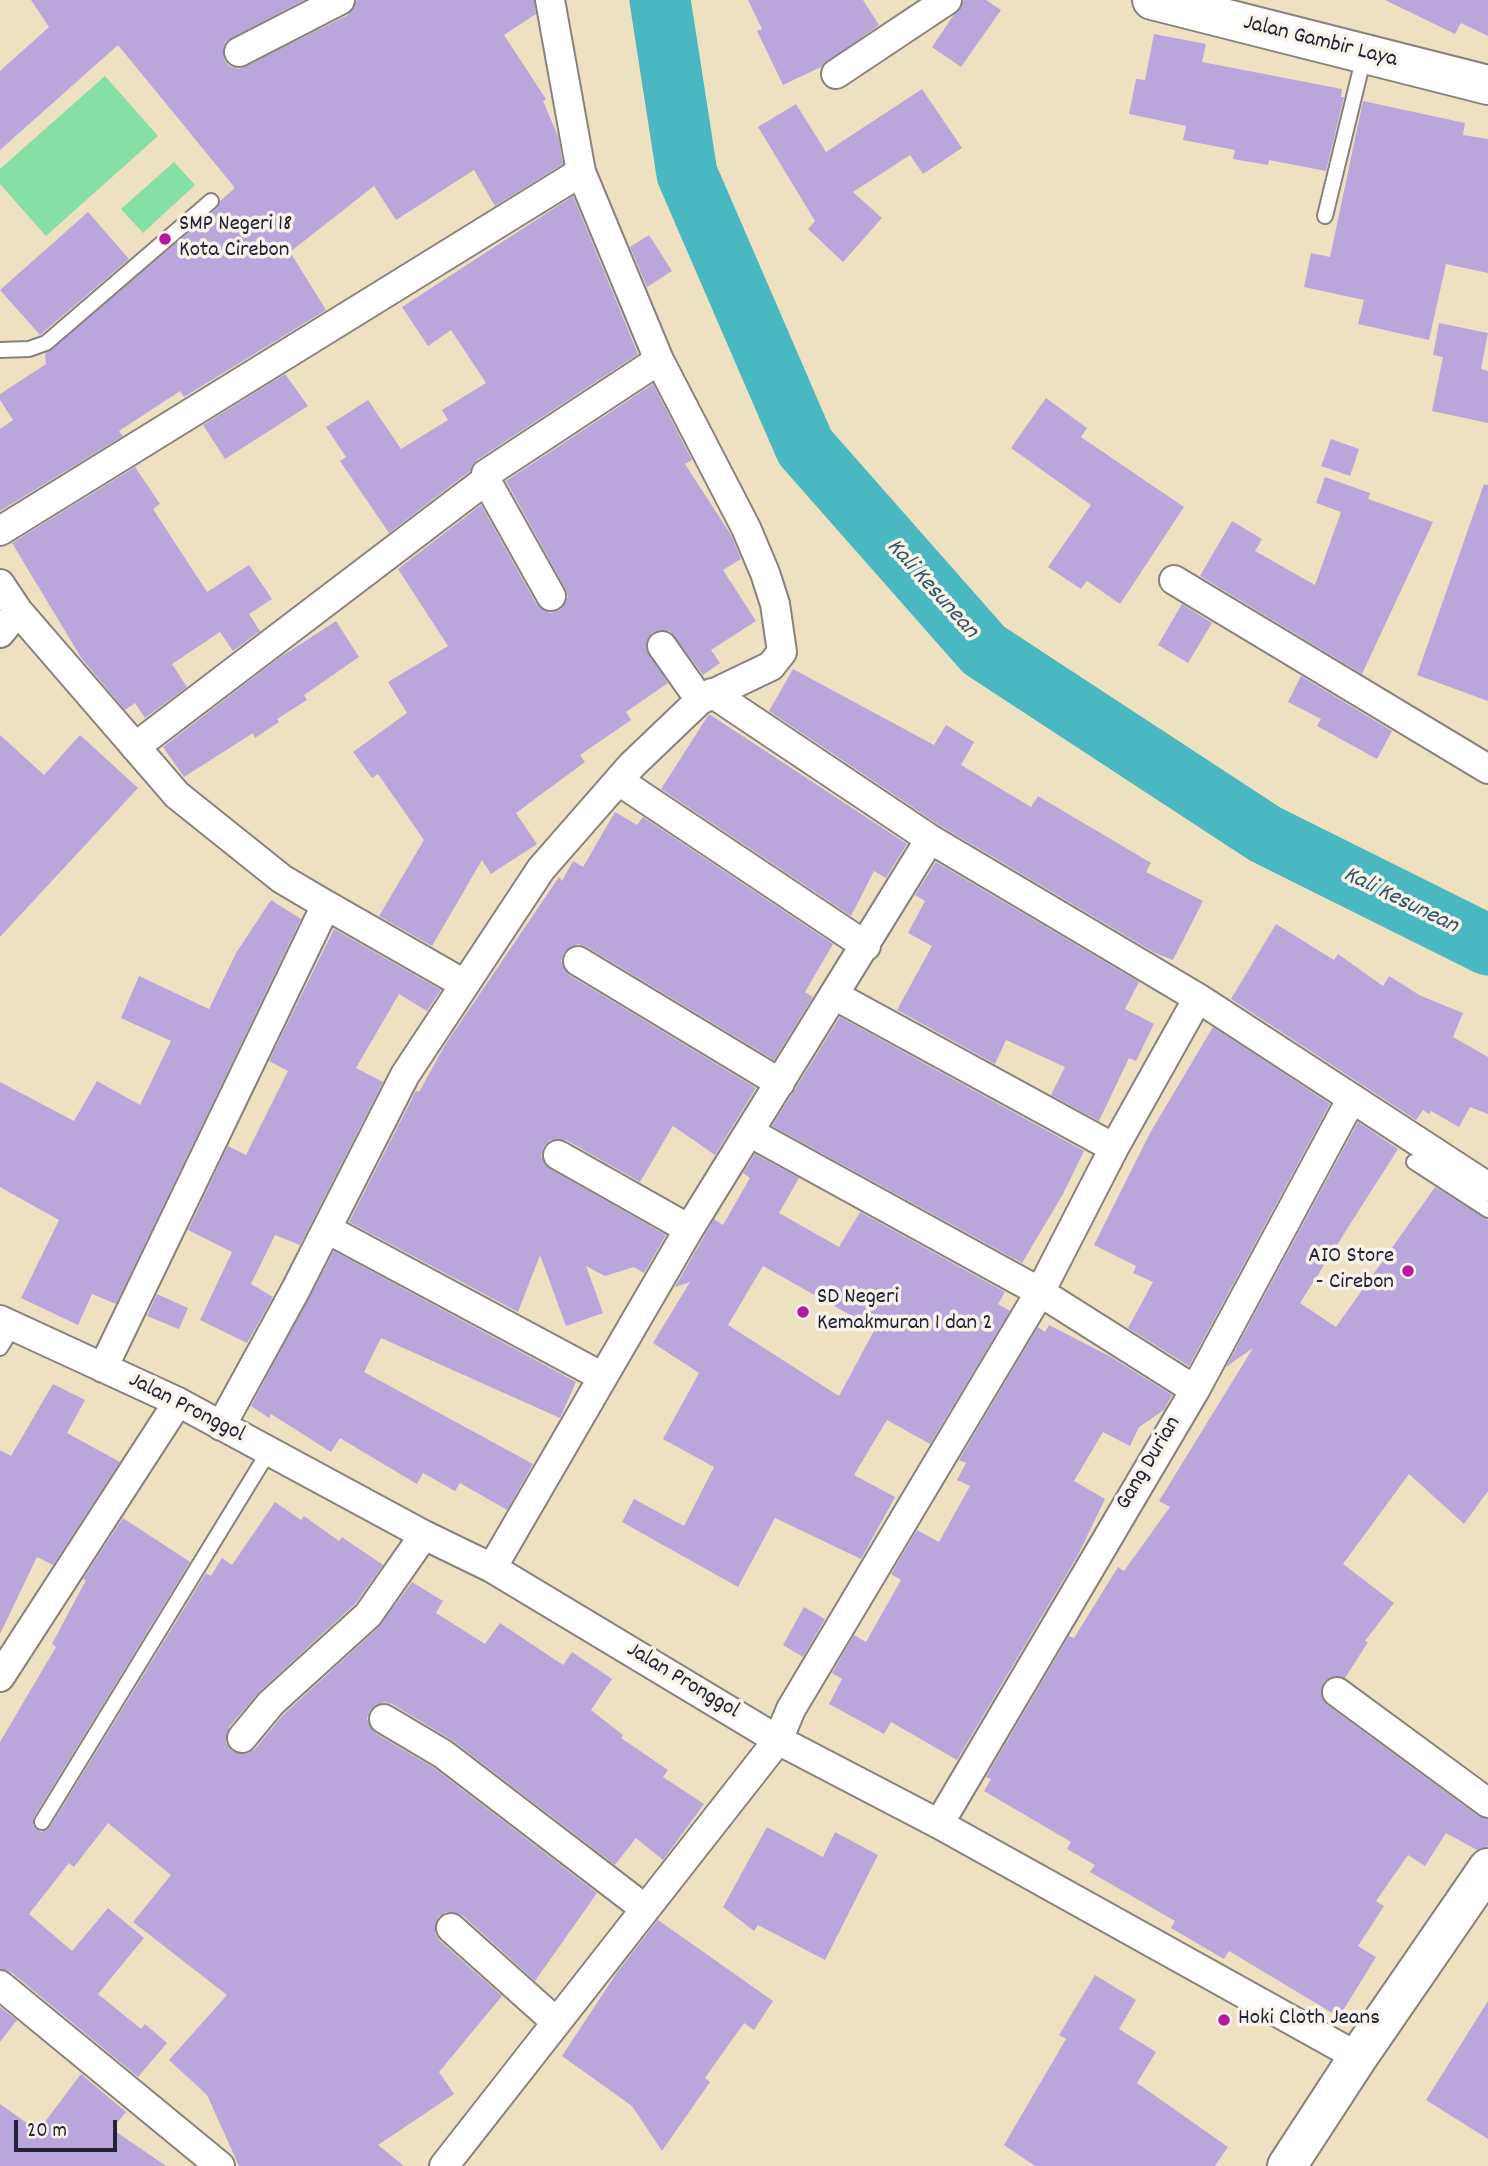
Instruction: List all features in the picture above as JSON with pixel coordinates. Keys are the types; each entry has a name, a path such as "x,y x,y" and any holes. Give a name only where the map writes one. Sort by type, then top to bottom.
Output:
{"main road":[{"name":"Jalan Gambir Laya","path":"1152,0 1488,85"},
{"path":"1287,2166 1357,2057 1488,1868"}],"street":[{"path":"239,51 340,0"},
{"path":"220,1426 327,1229 405,1075 541,869 619,781 706,696 771,666 782,652 775,604 746,528 659,360 581,173 550,0"},
{"path":"836,74 947,0"},
{"path":"0,531 581,173"},
{"path":"551,596 486,480 486,474 659,360"},
{"path":"135,747 486,480"},
{"path":"1174,580 1488,769"},
{"path":"0,584 18,611 186,803 282,879 464,984"},
{"path":"0,633 18,611"},
{"path":"662,646 706,696 930,839 1198,998 1488,1187"},
{"path":"619,781 866,946"},
{"path":"492,1568 601,1376 689,1229 751,1133 930,839"},
{"path":"103,1368 327,905"},
{"path":"578,961 780,1083"},
{"path":"834,995 1114,1148"},
{"path":"444,2166 555,2021 778,1740 791,1709 1040,1292 1114,1148 1198,998"},
{"name":"Gang Durian","path":"939,1825 1195,1390 1352,1098"},
{"path":"751,1133 1040,1292 1195,1390"},
{"path":"558,1156 689,1229"},
{"path":"327,1229 601,1376"},
{"name":"Jalan Pronggol","path":"4,1332 103,1368 178,1402 424,1535 492,1568 778,1740 939,1825 1357,2057"},
{"path":"0,1677 178,1402"},
{"path":"242,1738 271,1703 368,1615 424,1535"},
{"path":"1337,1692 1488,1802"},
{"path":"384,1719 443,1754 644,1908"},
{"path":"451,1928 555,2021"},
{"path":"0,1985 220,2166"}],"lane":[{"path":"1325,216 1365,54"},
{"path":"0,350 29,349 46,343 211,201"},
{"path":"1414,1163 1488,1210"},
{"path":"42,1822 269,1451"}],"green space":[{"path":"105,76 158,136 46,236 0,184 0,169"},
{"path":"174,162 195,185 143,233 121,209"}],"building":[{"path":"31,0 304,0 225,42 224,59 229,66 239,69 348,15 357,0 534,0 536,14 504,35 546,99 543,101 558,136 563,164 495,206 474,170 396,220 374,186 290,252 326,310 184,397 180,391 119,431 123,436 0,511 0,429 13,420 0,400 0,394 46,364 45,354 217,208 220,201 235,188 118,45 0,150 0,71 49,27"},
{"path":"748,0 863,0 879,25 821,67 783,85 757,31 762,29"},
{"path":"964,0 986,0 1001,10 961,67 932,47"},
{"path":"1385,0 1488,0 1488,36 1461,23 1455,34"},
{"path":"1154,34 1206,44 1202,62 1342,89 1341,97 1344,97 1326,171 1269,160 1268,165 1233,159 1235,150 1183,140 1186,126 1129,114 1136,79 1145,80"},
{"path":"922,89 962,148 923,174 910,155 853,192 882,218 843,262 808,229 815,221 758,127 796,104 826,152"},
{"path":"1363,101 1465,123 1463,135 1488,139 1488,273 1446,264 1429,340 1358,324 1364,300 1304,287 1311,253 1330,257"},
{"path":"573,196 638,354 477,460 470,471 389,533 340,461 346,457 326,427 368,400 401,449 448,420 442,410 486,383 451,330 428,346 402,307"},
{"path":"88,212 129,259 40,335 0,290"},
{"path":"649,235 672,271 647,287 630,247"},
{"path":"1439,323 1488,333 1481,369 1488,371 1488,423 1432,411 1443,357 1433,355"},
{"path":"285,374 308,406 225,459 203,425"},
{"path":"653,384 692,460 685,464 731,535 741,559 723,570 756,621 711,650 720,663 703,675 670,631 652,633 646,648 668,683 626,712 631,720 580,755 585,762 516,813 537,844 491,874 482,860 432,946 379,916 424,840 378,774 372,778 353,752 407,713 388,682 448,646 398,569 481,505 537,605 550,613 560,610 568,597 565,588 506,481"},
{"path":"1046,398 1087,428 1081,437 1184,507 1120,604 1087,581 1081,589 1048,567 1091,505 1011,448"},
{"path":"1331,439 1359,449 1350,476 1321,466"},
{"path":"135,467 160,504 153,509 207,592 249,565 272,599 249,614 260,631 233,651 220,632 172,664 187,687 145,718 135,703 125,710 82,659 12,543"},
{"path":"1325,477 1370,493 1368,499 1433,522 1362,674 1200,576 1232,521 1262,539 1255,551 1315,585 1341,512 1316,503"},
{"path":"1484,484 1488,485 1488,701 1417,675"},
{"path":"1182,604 1212,623 1188,663 1158,645"},
{"path":"336,621 359,657 304,695 307,700 277,719 279,722 255,738 253,733 184,777 163,747 279,658"},
{"path":"793,669 934,745 946,725 974,742 961,765 1031,807 1038,796 1151,863 1146,872 1203,901 1173,960 1155,953 939,825 769,711"},
{"path":"1301,676 1392,731 1377,759 1317,726 1321,719 1288,702"},
{"path":"709,714 907,844 886,878 874,871 851,916 661,789"},
{"path":"0,735 44,775 80,735 138,788 0,937"},
{"path":"615,812 637,825 643,817 833,944 805,992 813,997 774,1060 587,947 578,944 564,952 561,961 569,975 756,1088 715,1155 673,1126 640,1182 566,1140 550,1140 544,1146 541,1156 550,1169 666,1235 644,1273 634,1267 605,1276 586,1266 603,1313 566,1326 540,1255 518,1312 349,1222 416,1091 419,1092 445,1045 559,877 562,881 573,861 583,867"},
{"path":"936,862 1139,982 1125,1009 1154,1024 1136,1061 1129,1058 1099,1121 1051,1095 1065,1067 1006,1040 995,1064 897,1010 932,946 908,933 925,901 915,895"},
{"path":"271,900 301,919 116,1304 92,1294 78,1325 21,1298 59,1220 0,1187 0,1082 74,1121 97,1081 140,1105 171,1041 121,1018 139,976 209,1009 236,953"},
{"path":"1276,924 1334,960 1338,954 1383,986 1389,976 1421,996 1463,1013 1453,1037 1488,1057 1488,1114 1470,1107 1459,1127 1431,1111 1429,1114 1423,1110 1416,1120 1231,999"},
{"path":"334,929 441,990 427,1011 399,994 356,1068 383,1082 300,1245 275,1235 251,1284 273,1297 247,1343 200,1320 232,1252 188,1230 228,1146 246,1155 288,1071 269,1061"},
{"path":"840,1017 1084,1151 1063,1194 1022,1263 772,1126"},
{"path":"1213,1027 1330,1104 1189,1366 1128,1328 1153,1282 1133,1273 1136,1266 1094,1245 1150,1133"},
{"path":"1358,1122 1398,1149 1300,1303 1336,1327 1435,1187 1488,1220 1488,1491 1464,1524 1409,1474 1343,1564 1394,1603 1365,1641 1368,1642 1345,1678 1331,1677 1324,1682 1322,1698 1327,1705 1478,1816 1488,1819 1488,1846 1477,1850 1446,1833 1425,1866 1408,1855 1376,1901 1384,1906 1358,1946 1376,1957 1339,2017 1229,1951 1224,1959 1171,1928 1175,1921 1090,1872 1095,1865 1067,1849 1071,1842 984,1791 991,1779 986,1777 1069,1636 1074,1638 1118,1567 1124,1571 1170,1507 1159,1501 1253,1348 1226,1367"},
{"path":"755,1154 799,1178 779,1213 839,1247 860,1212 1005,1292 998,1304 1010,1311 930,1444 887,1420 854,1475 895,1497 861,1559 775,1518 738,1587 622,1522 634,1499 684,1526 714,1467 663,1439 699,1373 653,1343 690,1282 675,1287 714,1219 723,1225 750,1178 743,1173","holes":["763,1266 875,1329 839,1396 728,1325"]},
{"path":"334,1251 576,1382 560,1418 381,1338 364,1372 533,1464 507,1510 460,1483 455,1491 423,1473 417,1484 340,1438 331,1452 271,1414 269,1418 251,1406"},
{"path":"157,1294 188,1308 179,1329 147,1316"},
{"path":"1049,1325 1111,1357 1172,1395 1164,1410 1139,1427 1130,1446 1103,1432 1074,1481 1105,1499 1078,1555 957,1760 891,1722 884,1734 829,1704 842,1679 832,1673 854,1635 866,1642 901,1580 891,1574 917,1530 939,1542 970,1486 957,1480 966,1463 959,1460 1038,1327 1045,1332"},
{"path":"53,1384 85,1400 67,1433 120,1462 53,1565 37,1557 0,1634 0,1450 11,1456"},
{"path":"275,1502 301,1520 304,1516 339,1541 342,1537 383,1565 355,1604 260,1691 229,1727 226,1743 232,1751 247,1754 255,1749 283,1715 379,1627 412,1582 443,1601 436,1613 485,1644 500,1623 563,1665 572,1652 612,1679 591,1710 623,1735 621,1738 668,1770 663,1777 704,1804 663,1860 636,1838 615,1865 452,1740 392,1704 384,1702 370,1710 367,1719 375,1733 434,1768 597,1893 535,1981 462,1915 446,1912 438,1917 435,1933 439,1940 502,1996 439,2072 454,2094 378,2145 404,2166 239,2166 207,2095 169,2060 227,1995 133,1922 171,1875 108,1823 74,1867 69,1863 29,1914 72,1951 108,1908 144,1938 98,1994 141,2029 145,2024 167,2043 138,2077 11,1972 0,1969 0,1742 56,1647 52,1644 86,1580 83,1579 123,1518 190,1562 34,1817 33,1826 41,1832 50,1827 206,1573 211,1576 222,1558 232,1565"},
{"path":"804,1607 825,1619 803,1657 783,1645"},
{"path":"767,1827 823,1857 835,1832 878,1855 825,1960 758,1925 754,1931 723,1907"},
{"path":"658,1920 773,2001 754,2030 744,2023 705,2078 710,2082 662,2151 632,2106 562,2056 618,1971"},
{"path":"1095,1975 1136,2000 1119,2029 1156,2052 1137,2083 1228,2147 1215,2166 1035,2166 1004,2145 1066,2039 1059,2035"},
{"path":"1488,2001 1488,2139 1426,2100"},
{"path":"0,2007 17,2020 0,2042"},
{"path":"81,2074 126,2112 112,2129 166,2166 0,2166 0,2104 38,2131"}],"waterway":[{"name":"Kali Kesunean","path":"660,0 687,174 805,447 984,650 1265,834 1488,945"}],"place":[{"name":"SMP Negeri 18 Kota Cirebon","path":"165,239"},
{"name":"AIO Store - Cirebon","path":"1408,1271"},
{"name":"SD Negeri Kemakmuran 1 dan 2","path":"803,1312"},
{"name":"Hoki Cloth Jeans","path":"1224,2020"}]}
